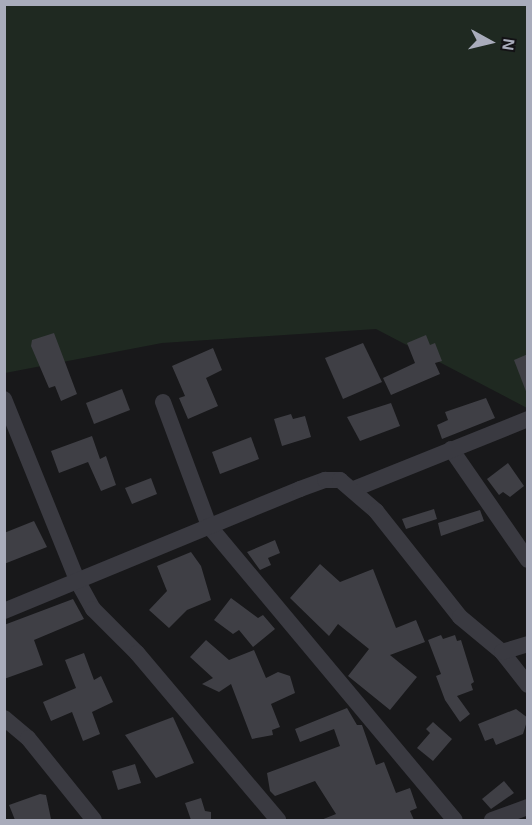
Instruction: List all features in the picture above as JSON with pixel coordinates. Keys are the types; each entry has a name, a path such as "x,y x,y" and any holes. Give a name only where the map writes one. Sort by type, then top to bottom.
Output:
{"street":[{"path":"4,399 78,582 93,609 137,653 278,820"},
{"path":"163,402 209,526 455,820"},
{"path":"354,489 528,419"},
{"path":"451,449 528,560"},
{"path":"4,611 325,480 340,480 354,489 460,617 502,652 528,685"},
{"path":"502,652 528,644"},
{"path":"4,718 28,738 94,820"},
{"path":"492,820 528,807"}],"shaded area":[{"path":"5,5 527,5 527,408 376,329 162,343 5,373"}],"building":[{"path":"54,333 77,394 61,401 55,386 49,388 31,346 32,340"},
{"path":"426,335 430,345 435,343 442,361 435,363 440,374 391,395 383,378 415,363 407,343"},
{"path":"363,343 382,382 343,399 325,358"},
{"path":"213,348 222,370 206,378 218,406 188,419 179,398 185,396 172,366"},
{"path":"528,354 528,394 527,394 514,360"},
{"path":"122,389 130,410 94,424 86,403"},
{"path":"486,398 495,418 442,439 437,425 448,420 445,412"},
{"path":"391,403 400,426 360,441 347,417"},
{"path":"291,414 293,419 305,416 311,437 282,446 274,419"},
{"path":"92,436 100,459 106,456 116,485 101,491 88,462 59,473 51,451"},
{"path":"251,437 259,459 220,474 212,452"},
{"path":"508,463 524,486 510,497 503,492 499,495 487,479"},
{"path":"151,478 157,494 132,504 125,488"},
{"path":"434,509 437,519 406,529 402,519"},
{"path":"480,510 484,521 441,536 438,523"},
{"path":"34,521 47,547 4,564 4,533"},
{"path":"275,540 280,553 268,558 271,565 260,570 247,552"},
{"path":"191,552 201,566 211,600 187,610 169,628 149,610 167,591 157,566"},
{"path":"320,564 340,582 373,569 396,628 416,620 425,642 390,655 417,677 390,710 348,676 369,649 338,624 329,636 290,598"},
{"path":"231,598 258,618 263,615 275,629 253,647 239,630 233,634 214,620"},
{"path":"73,599 84,619 34,640 43,665 4,679 4,625"},
{"path":"441,635 443,639 455,635 457,641 461,640 474,682 471,684 473,690 457,696 470,714 460,722 445,700 436,676 441,674 428,640"},
{"path":"206,640 229,660 254,650 266,678 278,672 290,676 295,693 271,704 280,727 272,730 273,735 252,739 231,684 219,692 202,684 213,678 190,657"},
{"path":"84,653 94,680 101,676 113,702 92,712 100,734 83,741 72,712 51,721 43,702 76,688 65,660"},
{"path":"347,708 357,725 362,725 376,765 384,762 396,793 410,788 417,808 410,811 414,820 321,820 336,814 315,781 275,796 270,791 267,773 340,746 334,729 300,742 295,729"},
{"path":"516,709 528,718 523,734 496,745 493,738 485,741 478,724"},
{"path":"173,717 194,763 156,778 125,735"},
{"path":"433,722 452,739 433,761 417,748 430,733 426,729"},
{"path":"135,764 141,783 118,790 112,771"},
{"path":"504,781 514,793 491,809 482,799"},
{"path":"40,794 46,795 51,819 15,820 9,805"},
{"path":"201,798 205,811 211,812 211,820 191,820 185,803"}]}
